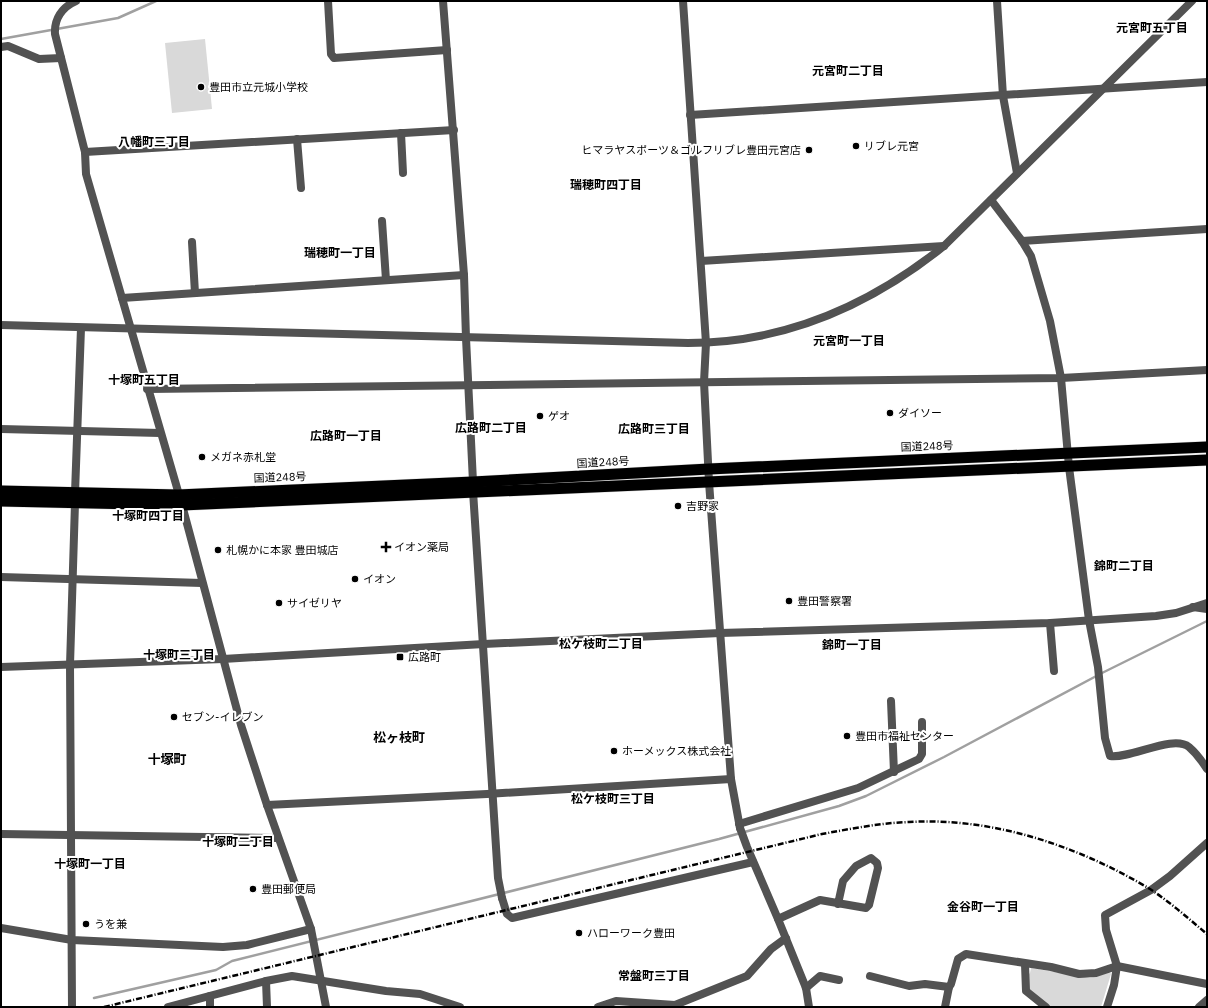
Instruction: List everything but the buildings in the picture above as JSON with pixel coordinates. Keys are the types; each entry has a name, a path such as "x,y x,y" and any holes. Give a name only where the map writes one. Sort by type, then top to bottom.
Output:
{"highway":[{"name":"国道248号","path":"1,491 182,506 473,487 709,469 1207,447"},
{"name":"国道248号","path":"1,501 473,487 709,482 1207,460"}],"street":[{"path":"76,1 64,9 55,24 55,34 85,152 86,174 122,298 129,329 182,506 241,725 278,838 311,929 326,1007"},
{"path":"328,1 331,54 334,58 447,50"},
{"path":"443,1 464,275 473,487 493,792 501,894 507,914 512,918 753,862"},
{"path":"683,1 706,343 704,382 709,482 731,779 740,826 747,847 806,988 809,1007"},
{"path":"997,1 1004,96 1017,173"},
{"path":"1,325 706,343 748,339 819,320 877,293 914,270 944,246 1192,1"},
{"path":"1,47 8,46 38,59 61,58"},
{"path":"690,115 1207,82"},
{"path":"85,152 454,130"},
{"path":"401,133 403,173"},
{"path":"297,139 301,188"},
{"path":"990,200 1022,241 1031,256 1050,321 1061,378 1069,467 1088,620 1098,667 1106,742 1110,756 1125,756 1168,744 1178,744 1188,746 1207,769"},
{"path":"382,221 386,280"},
{"path":"1022,241 1207,229"},
{"path":"192,242 195,293"},
{"path":"701,261 944,246"},
{"path":"122,298 464,275"},
{"path":"72,1007 70,665 81,328"},
{"path":"147,389 1061,378 1207,370"},
{"path":"1,429 160,433"},
{"path":"1,577 202,583"},
{"path":"1,667 223,659 484,644 720,633 1088,620 1156,616 1176,613 1207,603"},
{"path":"1193,607 1207,609"},
{"path":"1050,622 1054,671"},
{"path":"891,701 894,772"},
{"path":"740,826 858,788 919,759 922,754 922,722"},
{"path":"267,805 731,779"},
{"path":"1,834 278,838"},
{"path":"1107,1007 1114,985 1117,966 1106,930 1106,915 1158,885 1207,843"},
{"path":"778,919 820,900 838,904 866,908 870,905 878,868 877,863 871,858 856,866 843,881 838,904"},
{"path":"1,928 72,940 235,947 311,929"},
{"path":"598,1007 616,1001 675,1005 747,976 771,949 786,938"},
{"path":"945,1007 949,987 958,959 966,954 1088,974 1117,966 1207,984"},
{"path":"1025,964 1026,992 1046,1007"},
{"path":"168,1007 266,981 292,976 420,994 460,1007"},
{"path":"806,988 820,976 839,980"},
{"path":"870,976 909,986 925,984 949,987"},
{"path":"266,981 267,1007"},
{"path":"210,996 210,1007"},
{"path":"1199,1007 1207,1000"}],"shaded area":[{"path":"205,39 212,109 172,113 165,43"},
{"path":"1031,968 1090,978 1110,972 1111,974 1101,1007 1047,1007 1027,992 1028,975"}],"waterway":[{"path":"1,39 118,18 156,1"},
{"path":"94,998 216,970 232,961 719,839 839,806 866,796 944,757 1102,673 1207,621"}],"railway":[{"path":"104,1007 822,834 865,826 909,822 972,824 1034,838 1064,848 1094,860 1150,889 1207,934"}],"place":[{"name":"豊田市立元城小学校","path":"201,87"},
{"name":"リブレ元宮","path":"856,146"},
{"name":"ヒマラヤスポーツ＆ゴルフリブレ豊田元宮店","path":"809,150"},
{"name":"ダイソー","path":"890,413"},
{"name":"ゲオ","path":"540,416"},
{"name":"メガネ赤札堂","path":"202,457"},
{"name":"吉野家","path":"678,506"},
{"name":"イオン薬局","path":"386,547"},
{"name":"札幌かに本家 豊田城店","path":"218,550"},
{"name":"イオン","path":"355,579"},
{"name":"豊田警察署","path":"789,601"},
{"name":"サイゼリヤ","path":"279,603"},
{"name":"広路町","path":"400,657"},
{"name":"セブン-イレブン","path":"174,717"},
{"name":"豊田市福祉センター","path":"847,736"},
{"name":"ホーメックス株式会社","path":"614,751"},
{"name":"豊田郵便局","path":"253,889"},
{"name":"うを兼","path":"86,924"},
{"name":"ハローワーク豊田","path":"579,933"}],"district":[{"name":"元宮町五丁目","path":"1152,28"},
{"name":"元宮町二丁目","path":"848,71"},
{"name":"八幡町三丁目","path":"154,142"},
{"name":"瑞穂町四丁目","path":"606,185"},
{"name":"瑞穂町一丁目","path":"340,253"},
{"name":"元宮町一丁目","path":"849,341"},
{"name":"十塚町五丁目","path":"144,380"},
{"name":"広路町二丁目","path":"491,428"},
{"name":"広路町三丁目","path":"654,429"},
{"name":"広路町一丁目","path":"346,436"},
{"name":"十塚町四丁目","path":"148,516"},
{"name":"錦町二丁目","path":"1124,566"},
{"name":"松ケ枝町二丁目","path":"601,644"},
{"name":"錦町一丁目","path":"852,645"},
{"name":"十塚町三丁目","path":"179,655"},
{"name":"松ヶ枝町","path":"399,737"},
{"name":"十塚町","path":"167,759"},
{"name":"松ケ枝町三丁目","path":"613,799"},
{"name":"十塚町二丁目","path":"238,842"},
{"name":"十塚町一丁目","path":"90,864"},
{"name":"金谷町一丁目","path":"983,907"},
{"name":"常盤町三丁目","path":"654,976"}]}
